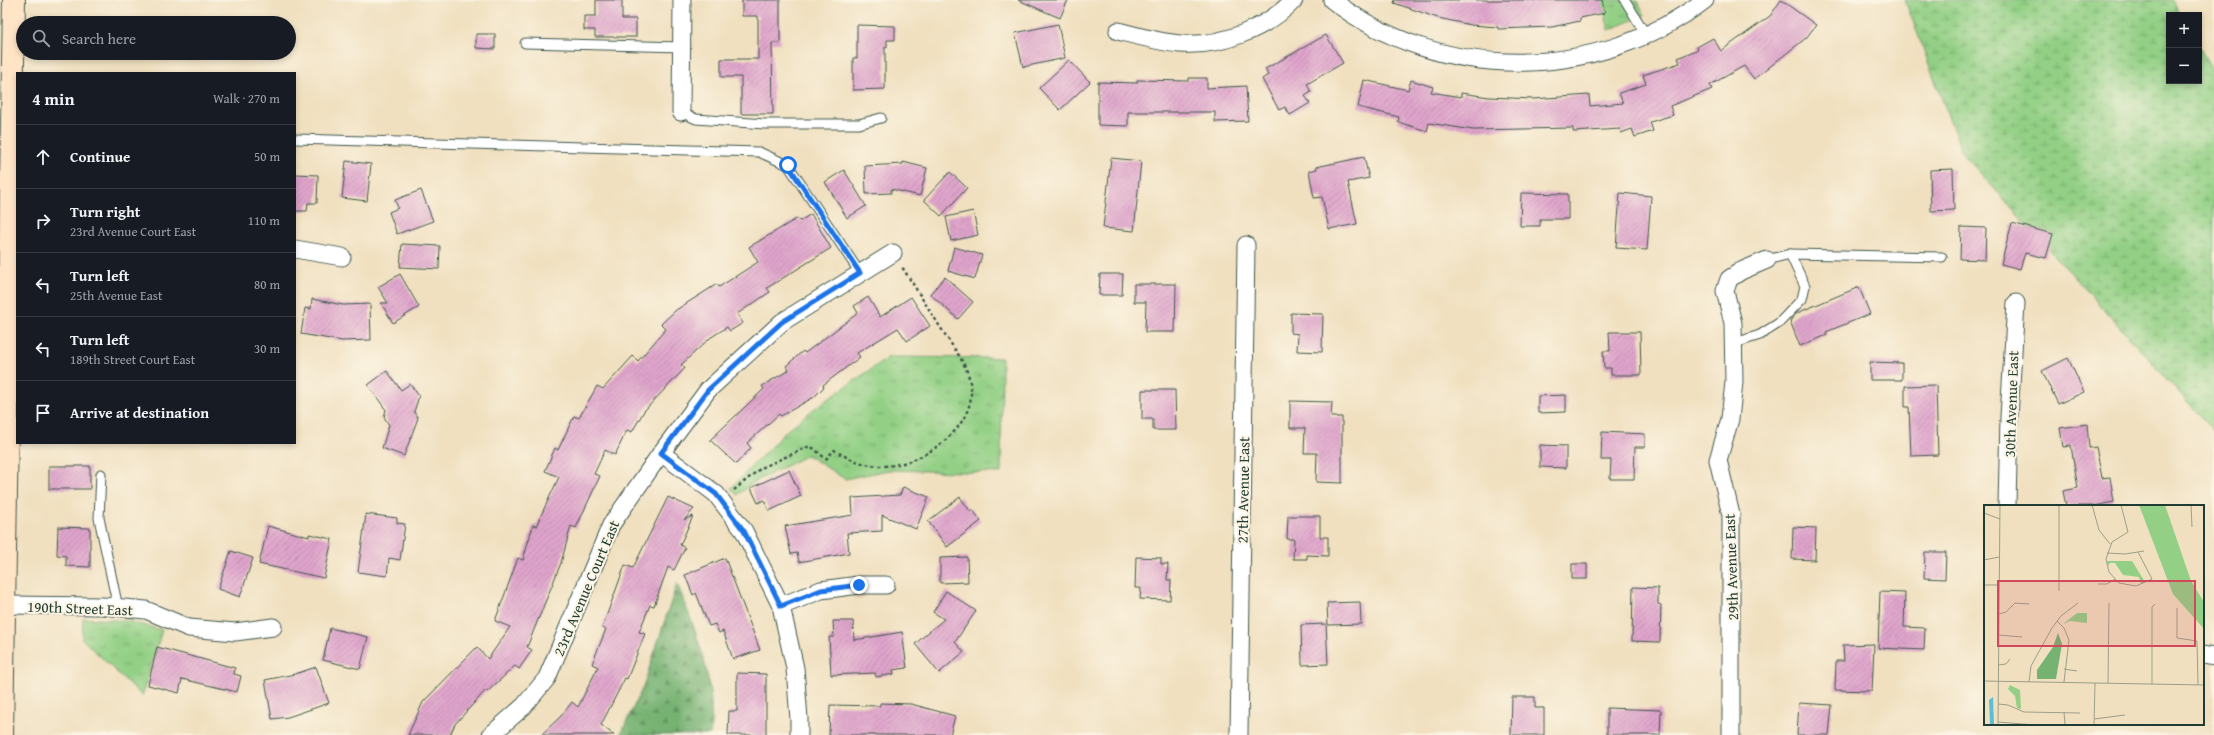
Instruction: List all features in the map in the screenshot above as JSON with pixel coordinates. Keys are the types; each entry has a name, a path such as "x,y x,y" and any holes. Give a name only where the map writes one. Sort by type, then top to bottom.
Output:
{"street":[{"path":"2,735 4,605 12,374 14,135 7,45 14,0"},
{"path":"681,112 682,0"},
{"path":"1118,31 1161,42 1182,44 1206,43 1229,39 1254,29 1272,19 1294,0"},
{"path":"1332,0 1360,19 1388,34 1418,46 1449,55 1481,61 1513,63 1545,62 1582,56 1623,45 1677,19 1705,0"},
{"name":"27th Avenue East","path":"1239,735 1246,245"},
{"path":"296,249 342,257"},
{"name":"23rd Avenue Court East","path":"491,735 524,706 547,678 611,525 661,453 708,390 782,322 893,253"},
{"name":"29th Avenue East","path":"1731,735 1731,515 1718,460 1730,419 1734,382 1732,344 1733,323 1725,291 1729,279 1741,271 1767,260"},
{"name":"30th Avenue East","path":"2007,505 2009,417 2016,303"},
{"path":"661,453 716,494 744,531 781,606 795,668 799,735"},
{"path":"781,606 821,590 859,585 886,585"},
{"name":"190th Street East","path":"4,605 146,610 189,628 235,632 273,627"},
{"path":"2204,655 2214,657"}],"lane":[{"path":"1625,0 1646,35"},
{"path":"525,43 682,47"},
{"path":"681,112 696,119 764,124 859,124 881,118"},
{"path":"296,139 758,152 788,165 860,273"},
{"path":"1732,344 1760,335 1779,323 1802,299 1805,286 1790,254"},
{"path":"1767,260 1790,254 1942,257"},
{"path":"101,474 99,518 118,608"}],"path":[{"path":"721,501 761,468 808,447 813,448 826,459 834,450 851,460 863,464 893,466 909,461 933,449 947,438 964,418 970,406 972,394 966,369 893,253"}],"green space":[{"path":"1601,0 1636,0 1645,15 1609,30"},
{"path":"1905,0 2171,0 2178,12 2166,12 2166,84 2202,84 2202,52 2214,73 2214,431 1962,153"},
{"path":"889,357 1002,358 1001,473 888,470 845,479 807,455 753,483 737,495 731,488 786,431 815,408"},
{"path":"677,583 698,639 708,677 711,715 710,735 620,735 643,687"},
{"path":"83,618 127,621 162,630 142,696 82,639"}],"building":[{"path":"596,0 622,0 622,19 636,19 636,37 595,37 595,30 584,30 584,16 596,16"},
{"path":"742,0 780,0 780,43 772,43 773,114 741,114 741,77 721,77 721,59 758,59 758,16 742,16"},
{"path":"1018,0 1068,0 1060,18"},
{"path":"1395,0 1602,0 1605,13 1580,18 1580,21 1552,27 1498,29 1498,27 1471,25 1438,18 1394,3"},
{"path":"1781,0 1816,25 1806,38 1754,79 1744,66 1710,85 1712,89 1670,106 1673,115 1650,122 1653,131 1635,137 1632,129 1621,133 1620,129 1573,132 1573,128 1473,130 1429,123 1427,131 1398,122 1399,117 1358,107 1364,80 1408,90 1411,80 1433,87 1431,92 1461,97 1461,93 1489,97 1533,99 1589,95 1590,106 1623,103 1619,93 1646,84 1643,75 1680,63 1678,58 1698,49 1697,47 1713,38 1721,51 1770,16"},
{"path":"1058,24 1065,58 1023,67 1015,33"},
{"path":"857,25 895,26 895,40 887,40 887,47 885,47 885,89 853,90 853,58 857,58"},
{"path":"476,34 495,34 495,49 476,48"},
{"path":"1326,35 1343,63 1307,84 1311,92 1305,96 1310,103 1290,115 1285,107 1279,110 1262,79 1268,75 1265,69"},
{"path":"1069,60 1090,82 1060,110 1039,88"},
{"path":"1189,78 1207,78 1207,88 1246,86 1248,121 1215,122 1215,112 1128,112 1128,126 1098,125 1098,82 1137,83 1137,80 1189,81"},
{"path":"1364,157 1369,178 1348,182 1357,224 1329,229 1322,197 1314,198 1309,171 1317,169 1316,167"},
{"path":"1111,158 1141,161 1134,231 1103,228"},
{"path":"346,161 371,164 367,201 342,198"},
{"path":"903,162 927,168 920,196 891,189 891,193 866,194 865,166 903,164"},
{"path":"1953,169 1954,210 1931,211 1930,170"},
{"path":"844,170 866,206 847,218 825,182"},
{"path":"950,172 967,188 941,216 924,200"},
{"path":"296,174 318,175 317,203 308,203 307,211 296,211"},
{"path":"421,190 433,221 397,234 389,212 398,208 395,200"},
{"path":"1521,193 1568,194 1568,219 1540,219 1540,226 1520,226"},
{"path":"1620,193 1651,196 1647,250 1616,248"},
{"path":"973,211 978,235 951,241 946,217"},
{"path":"811,214 831,248 767,288 770,292 737,314 743,323 730,331 727,327 710,338 681,365 685,368 644,411 632,432 627,430 615,455 605,450 594,474 600,476 576,528 571,526 561,563 527,647 532,650 519,669 515,666 487,692 486,690 455,724 450,735 408,735 423,702 477,647 488,659 510,627 495,621 518,558 523,560 533,525 536,526 559,477 545,471 555,448 558,450 574,416 579,418 597,386 603,389 633,356 638,361 666,329 661,324 676,310 717,284 719,287 758,262 749,247 798,218 800,221"},
{"path":"2012,223 2053,234 2046,258 2025,253 2020,269 2001,264"},
{"path":"1961,227 1986,228 1985,260 1960,259"},
{"path":"402,244 440,246 439,269 400,267"},
{"path":"954,247 982,255 975,279 948,271"},
{"path":"400,274 419,307 393,323 381,303 388,303 378,287"},
{"path":"1100,274 1123,274 1122,295 1099,295"},
{"path":"945,277 973,302 958,319 930,294"},
{"path":"1134,284 1176,284 1175,332 1145,332 1146,302 1134,302"},
{"path":"1859,287 1870,314 1826,332 1827,335 1800,346 1790,321 1797,313"},
{"path":"868,297 880,317 911,297 930,326 907,341 898,328 857,353 860,357 823,385 824,387 814,397 781,416 779,414 747,443 751,448 736,464 710,440 764,389 762,386 789,370 786,366 803,351 805,353 858,313 854,306"},
{"path":"312,299 343,305 370,304 371,340 342,341 301,334 305,308 311,309"},
{"path":"1291,313 1323,314 1322,352 1297,351 1298,334 1291,333"},
{"path":"1609,332 1640,332 1641,375 1611,375 1611,368 1604,368 1603,351 1610,351"},
{"path":"2068,358 2084,392 2058,404 2042,371"},
{"path":"1870,362 1902,363 1902,380 1870,380"},
{"path":"387,371 401,390 410,384 419,396 414,412 418,418 404,456 382,448 389,425 384,417 386,410 368,385"},
{"path":"1936,385 1938,455 1911,456 1909,407 1905,407 1905,386"},
{"path":"1142,390 1175,390 1176,430 1153,430 1153,419 1142,419"},
{"path":"1566,395 1566,412 1538,413 1538,396"},
{"path":"1290,401 1332,402 1331,417 1342,417 1342,483 1316,482 1317,453 1304,453 1305,428 1290,428"},
{"path":"2087,424 2089,448 2096,447 2102,478 2110,477 2114,502 2099,505 2066,505 2063,491 2078,488 2071,446 2063,447 2060,428"},
{"path":"1602,432 1645,434 1645,447 1635,447 1634,479 1610,479 1611,460 1601,460"},
{"path":"1540,445 1566,446 1566,468 1540,467"},
{"path":"49,466 90,466 90,489 49,489"},
{"path":"789,470 801,496 769,511 764,500 758,503 751,488"},
{"path":"903,487 929,497 916,529 882,515 882,531 847,533 849,553 799,562 797,553 791,554 785,526 853,515 852,498 900,495"},
{"path":"668,497 694,509 684,520 693,516 680,545 685,548 674,570 668,567 654,606 650,605 639,632 645,634 627,679 625,678 601,725 614,735 541,735 561,716 572,702 578,707 598,667 592,664 606,629 602,628 625,565 633,568"},
{"path":"960,497 970,511 972,509 981,521 947,547 928,521"},
{"path":"366,514 397,518 397,523 405,524 400,560 389,558 387,576 358,572"},
{"path":"1288,516 1320,516 1320,537 1328,537 1328,556 1307,555 1307,559 1293,559 1294,539 1287,539"},
{"path":"268,526 309,537 309,534 332,539 324,578 259,564"},
{"path":"58,527 90,528 90,567 66,566 66,556 57,555"},
{"path":"1793,527 1816,528 1815,560 1792,559"},
{"path":"231,551 253,558 240,597 218,589"},
{"path":"1925,552 1946,552 1945,579 1924,578"},
{"path":"967,557 968,582 940,583 940,558"},
{"path":"1136,557 1161,558 1161,564 1168,564 1167,580 1171,580 1170,600 1140,599 1141,588 1135,588"},
{"path":"725,558 760,650 733,659 723,631 719,633 715,624 709,626 696,593 693,595 685,575"},
{"path":"1572,564 1587,564 1587,579 1572,579"},
{"path":"1633,587 1658,588 1658,604 1661,605 1660,642 1632,641"},
{"path":"946,591 976,611 955,642 964,652 939,673 915,644 944,619 933,612"},
{"path":"1880,592 1905,593 1904,627 1925,628 1924,650 1878,648"},
{"path":"1360,602 1361,624 1328,625 1327,603"},
{"path":"833,621 853,621 854,640 902,632 907,668 893,670 894,674 876,677 875,673 831,675 829,637 834,637"},
{"path":"1326,624 1328,664 1302,665 1301,625"},
{"path":"330,628 368,637 360,669 323,660"},
{"path":"1874,644 1872,691 1835,690 1836,661 1844,661 1843,645"},
{"path":"157,647 235,668 234,674 241,676 237,692 182,679 179,693 148,685"},
{"path":"316,667 329,703 288,717 272,719 265,680 295,674"},
{"path":"737,673 766,674 766,735 728,735 729,711 737,711"},
{"path":"1512,697 1535,697 1535,708 1544,708 1544,735 1511,735"},
{"path":"880,703 911,704 955,716 950,735 829,735 830,705 880,706"},
{"path":"1799,703 1832,705 1829,735 1797,735"},
{"path":"1607,708 1661,710 1660,735 1607,735"}],"route":[{"path":"788,165 860,273 782,322 708,390 661,453 716,494 744,531 781,606 821,590 859,585"}]}
